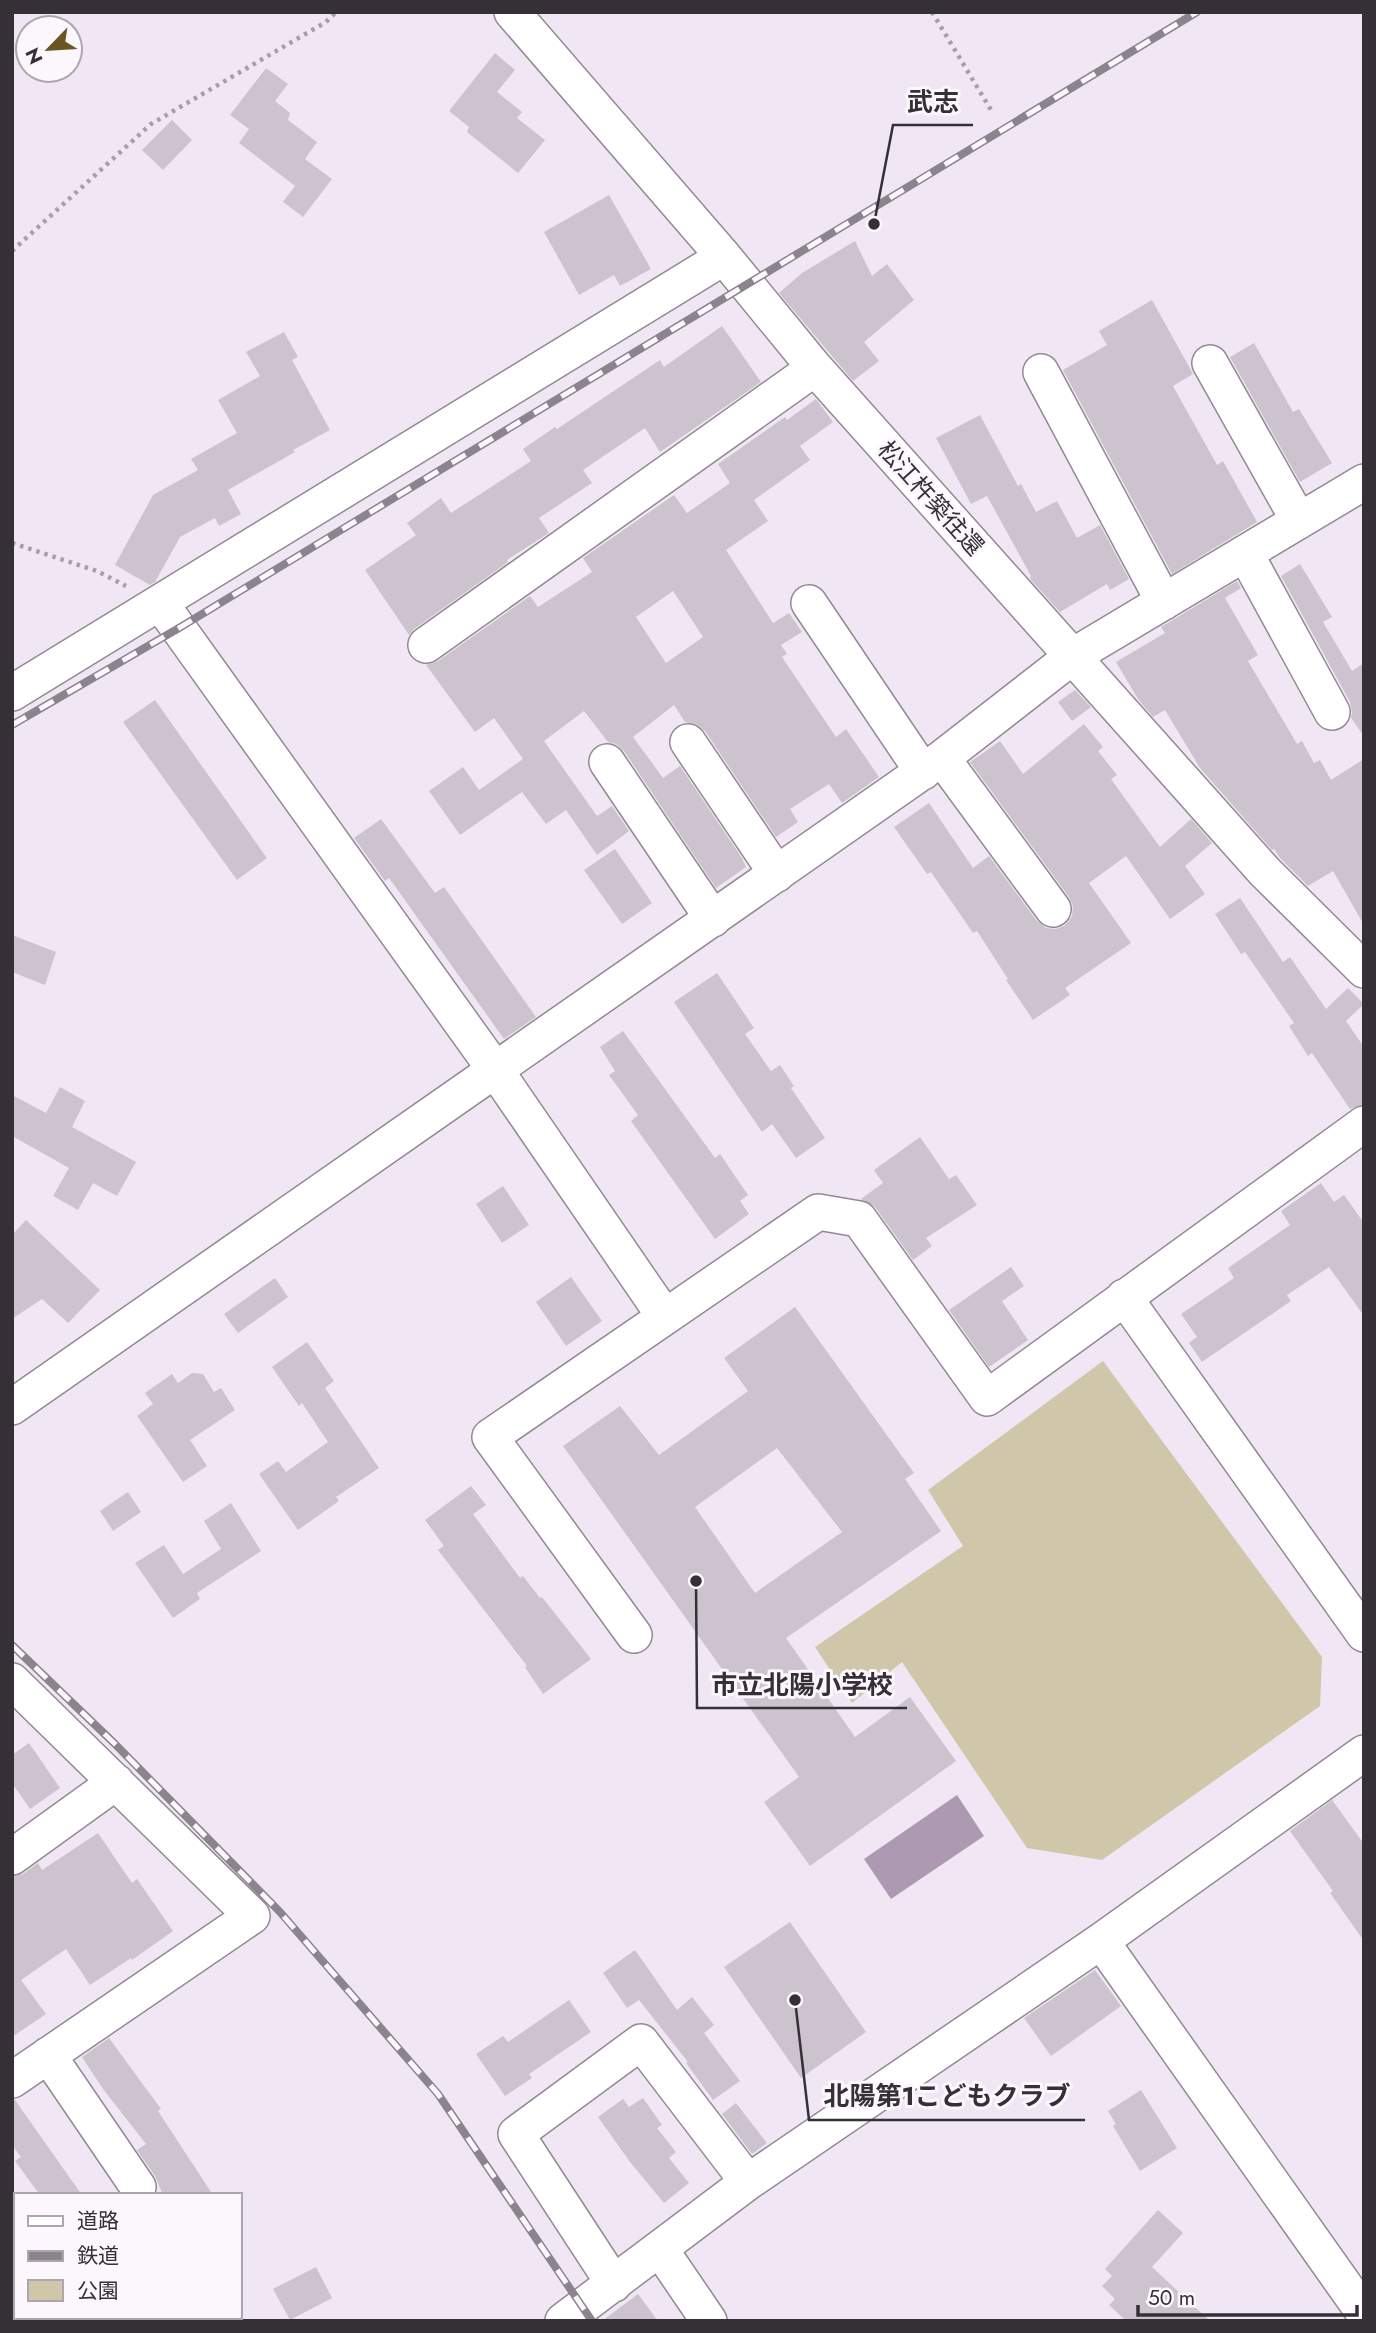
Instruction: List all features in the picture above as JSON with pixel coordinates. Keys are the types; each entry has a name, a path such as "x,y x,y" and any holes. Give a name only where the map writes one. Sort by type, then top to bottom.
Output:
{"street":[{"name":"松江杵築往還","path":"512,12 724,257 815,368 1265,872 1364,970"},
{"path":"12,693 724,257"},
{"path":"1209,363 1298,522"},
{"path":"426,645 815,368"},
{"path":"1041,372 1164,601"},
{"path":"12,1408 933,765 1073,656 1364,482"},
{"path":"1245,553 1332,712"},
{"path":"809,603 933,765 1053,909"},
{"path":"161,604 496,1071 665,1317"},
{"path":"688,743 777,874"},
{"path":"607,762 713,919"},
{"path":"634,1635 490,1437 818,1212 859,1219 987,1398 1364,1124"},
{"path":"1124,1297 1364,1634"},
{"path":"12,1681 252,1916 12,2080"},
{"path":"563,2321 748,2182 1101,1941 1364,1753"},
{"path":"12,1857 116,1782"},
{"path":"1101,1941 1364,2313"},
{"path":"614,2284 516,2134 641,2042 748,2182"},
{"path":"48,2055 138,2186"},
{"path":"660,2249 709,2321"}],"path":[{"path":"12,251 151,124 326,22 336,12"},
{"path":"932,12 991,110"},
{"path":"12,544 97,571 161,604"}],"green space":[{"path":"1103,1361 1322,1657 1320,1706 1102,1860 1027,1848 902,1662 852,1703 815,1647 963,1546 928,1490"}],"shaded area":[{"path":"957,1795 984,1836 891,1899 864,1859"}],"building":[{"path":"495,53 515,70 497,92 522,112 517,118 545,140 518,173 467,132 469,127 449,111"},
{"path":"266,68 288,84 275,101 290,113 288,120 317,142 305,159 332,179 303,217 283,202 295,186 239,143 249,129 230,115"},
{"path":"172,120 192,140 163,170 142,150"},
{"path":"609,195 651,269 620,286 614,275 579,295 544,232"},
{"path":"855,241 872,276 887,264 914,300 864,342 879,361 853,381 779,293 802,273"},
{"path":"1152,300 1193,374 1173,386 1217,465 1223,461 1257,522 1172,574 1063,370 1107,345 1099,331"},
{"path":"722,326 761,382 660,452 645,428 583,470 592,483 539,518 549,533 507,560 508,562 409,635 365,570 416,535 407,523 441,498 451,513 531,461 523,449 660,360 664,367"},
{"path":"284,332 298,357 292,360 330,430 228,490 241,514 219,526 215,518 180,537 155,582 150,585 115,565 153,495 198,470 191,459 237,433 218,400 260,376 246,352"},
{"path":"1254,343 1293,412 1299,409 1332,463 1300,482 1230,357"},
{"path":"816,399 833,422 800,446 810,460 754,500 768,521 726,550 773,623 789,613 802,632 781,645 787,654 782,657 836,737 846,729 879,777 842,803 829,784 790,809 798,822 776,837 705,731 696,724 685,722 674,705 633,737 663,778 680,766 742,858 746,867 716,888 624,751 616,744 608,742 584,711 544,741 597,816 612,806 629,831 597,855 566,810 546,824 522,792 460,835 429,791 463,767 479,790 523,759 494,718 475,732 426,665 438,661 530,596 538,607 592,572 583,558 674,495 687,513 730,483 718,464 785,417 787,420","holes":["673,591 703,637 666,663 636,617"]},
{"path":"980,415 1018,486 1021,484 1036,512 1057,501 1077,538 1100,525 1129,579 1110,590 1107,584 1060,612 1031,580 987,496 971,504 936,438"},
{"path":"1300,564 1332,617 1323,622 1352,671 1364,663 1364,736 1351,718 1350,702 1281,576"},
{"path":"1237,581 1241,588 1225,598 1258,655 1248,661 1297,744 1302,741 1314,763 1320,760 1331,780 1364,759 1364,925 1333,871 1308,886 1274,849 1272,850 1200,768 1165,710 1153,717 1138,699 1116,662 1165,633 1161,627"},
{"path":"1075,690 1091,707 1072,721 1058,702"},
{"path":"155,700 267,858 237,880 123,722"},
{"path":"1084,724 1103,747 1098,751 1117,775 1111,779 1160,847 1191,819 1212,843 1185,866 1205,894 1170,919 1126,856 1089,883 1131,943 1065,988 1070,995 1033,1020 977,931 973,933 931,872 927,874 894,827 929,803 973,868 989,856 1037,921 1046,928 1064,926 1072,916 1073,906 1069,897 970,762 1000,741 1023,774"},
{"path":"381,819 435,893 444,887 536,1017 504,1039 389,878 385,881 354,838"},
{"path":"615,849 652,903 622,924 584,870"},
{"path":"1240,898 1283,962 1290,957 1326,1009 1348,988 1364,1004 1346,1021 1364,1047 1364,1104 1350,1109 1312,1053 1308,1056 1289,1026 1294,1023 1245,952 1241,954 1215,914"},
{"path":"12,935 56,952 45,985 12,972"},
{"path":"717,973 754,1028 745,1034 771,1071 780,1065 794,1086 791,1088 825,1138 796,1158 772,1124 762,1132 674,1002"},
{"path":"623,1031 715,1158 720,1154 748,1195 740,1201 749,1214 715,1239 631,1121 638,1115 609,1075 615,1071 600,1047"},
{"path":"60,1087 85,1101 72,1127 136,1162 117,1196 93,1183 78,1210 53,1196 69,1168 12,1136 12,1095 46,1113"},
{"path":"920,1137 949,1179 956,1175 977,1205 926,1238 932,1246 913,1260 875,1207 861,1199 883,1183 874,1170"},
{"path":"1321,1183 1334,1202 1344,1195 1364,1223 1364,1316 1329,1267 1287,1295 1291,1301 1202,1362 1189,1343 1197,1337 1181,1314 1234,1278 1228,1268 1290,1225 1281,1211"},
{"path":"503,1186 529,1225 502,1243 476,1204"},
{"path":"26,1220 100,1290 68,1323 42,1299 12,1319 12,1235"},
{"path":"1011,1267 1024,1286 1002,1301 1028,1340 989,1367 949,1310"},
{"path":"571,1277 602,1321 566,1346 536,1302"},
{"path":"275,1278 288,1297 238,1333 224,1314"},
{"path":"795,1307 914,1473 905,1479 941,1531 786,1638 855,1737 910,1697 956,1761 810,1866 764,1802 799,1777 563,1446 620,1406 659,1455 748,1391 724,1358","holes":["777,1448 842,1532 755,1593 695,1507"]},
{"path":"307,1342 334,1381 325,1388 379,1468 336,1497 339,1501 298,1530 259,1474 278,1461 286,1472 328,1442 302,1403 299,1406 272,1367"},
{"path":"192,1373 203,1374 214,1392 221,1388 235,1410 190,1440 207,1466 183,1482 137,1416 153,1404 145,1393 172,1374 178,1383"},
{"path":"471,1486 486,1505 473,1514 520,1578 523,1576 540,1598 542,1597 591,1659 543,1694 525,1667 527,1666 438,1550 444,1546 425,1520"},
{"path":"128,1492 141,1512 113,1531 100,1511"},
{"path":"231,1503 261,1551 197,1593 200,1599 173,1618 135,1563 164,1545 183,1574 221,1549 204,1521"},
{"path":"29,1743 60,1788 30,1809 12,1783 12,1755"},
{"path":"1332,1800 1364,1844 1364,1941 1330,1893 1333,1891 1290,1831"},
{"path":"98,1833 132,1883 137,1879 173,1931 90,1985 66,1949 21,1980 46,2014 12,2037 12,1877 23,1874 38,1863 42,1870"},
{"path":"790,1922 866,2032 801,2078 724,1967"},
{"path":"635,1950 677,2010 692,1997 714,2025 704,2033 740,2081 713,2100 686,2063 688,2062 639,2000 627,2008 603,1973"},
{"path":"1095,1970 1121,2006 1051,2056 1024,2018"},
{"path":"569,2000 591,2032 529,2074 532,2078 505,2096 476,2054 503,2036 508,2042"},
{"path":"109,2038 161,2109 158,2111 212,2193 162,2193 155,2176 137,2150 146,2144 82,2057"},
{"path":"1141,2090 1177,2148 1140,2171 1113,2126 1116,2124 1108,2111"},
{"path":"643,2098 662,2125 657,2128 676,2152 669,2158 689,2183 664,2203 598,2117 623,2099 629,2107"},
{"path":"12,2100 15,2100 81,2193 39,2193 15,2161 21,2157 12,2145"},
{"path":"736,2103 767,2143 752,2154 722,2114"},
{"path":"1158,2210 1183,2233 1152,2267 1210,2321 1126,2321 1109,2305 1115,2299 1102,2286 1112,2276 1105,2269"},
{"path":"316,2267 332,2298 290,2320 273,2289"},
{"path":"638,2294 658,2321 602,2321"}],"railway":[{"path":"12,725 179,628 1197,12"},
{"path":"12,1645 114,1743 280,1912 438,2094 592,2321"}],"place":[{"name":"武志","path":"874,224"},
{"name":"市立北陽小学校","path":"696,1581"},
{"name":"北陽第1こどもクラブ","path":"795,2000"}]}
